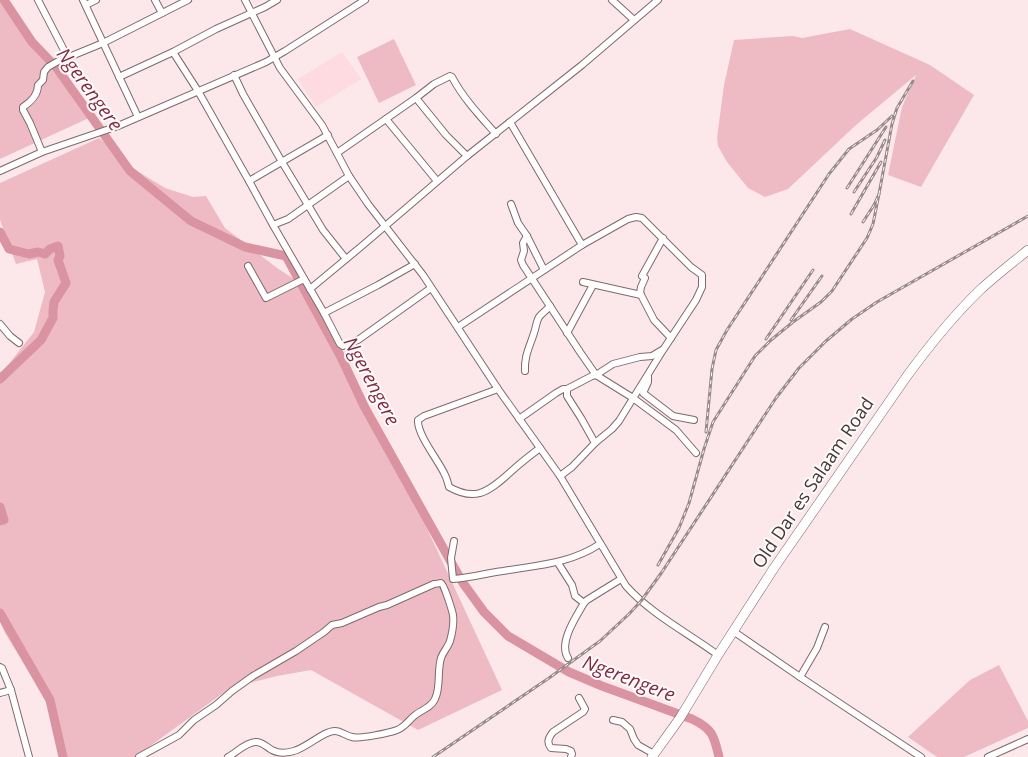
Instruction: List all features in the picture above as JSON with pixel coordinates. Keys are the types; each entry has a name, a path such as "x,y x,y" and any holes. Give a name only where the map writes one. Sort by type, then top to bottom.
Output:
{"main road":[{"name":"Old Dar es Salaam Road","path":"653,756 682,714 718,654 774,568 928,347 980,290 1028,250"}],"street":[{"path":"38,0 67,56"},
{"path":"96,0 84,2 138,117"},
{"path":"156,0 162,13"},
{"path":"42,152 23,107 37,92 38,85 43,80 45,70 67,56 72,56 102,43 188,0"},
{"path":"245,0 280,68 311,108 328,135 349,176 384,226 415,264 498,389 560,476 621,579 636,596 659,614 718,654"},
{"path":"119,77 173,52 216,29 252,14 277,0"},
{"path":"0,171 42,152 118,126 266,62 365,0"},
{"path":"612,0 634,20"},
{"path":"310,289 466,156 598,52 658,0"},
{"path":"280,68 285,51"},
{"path":"173,52 198,91 342,346 358,340 431,288"},
{"path":"266,62 280,68"},
{"path":"234,75 243,94 308,206 323,230 346,259"},
{"path":"337,153 386,120 434,84 451,76 477,113 496,134"},
{"path":"416,98 466,156"},
{"path":"386,120 437,181"},
{"path":"510,122 582,245"},
{"path":"249,181 328,135"},
{"path":"273,226 308,206 349,176"},
{"path":"511,204 518,223 527,236 544,270"},
{"path":"458,327 582,245 633,217 642,218 690,267 702,275 702,287 699,295 663,350 641,392 633,398 612,429 560,476"},
{"path":"527,236 524,243 524,252 520,260 596,375 633,398 676,430 696,453"},
{"path":"663,238 642,276 646,278 641,287 641,295 654,320 671,338"},
{"path":"324,313 378,286 415,264"},
{"path":"248,266 266,298 304,279"},
{"path":"583,282 641,295"},
{"path":"567,333 593,285"},
{"path":"525,371 524,360 534,335 537,321 550,306"},
{"path":"0,324 19,343"},
{"path":"519,419 555,393 563,389 567,390 613,364 652,356 663,350"},
{"path":"498,389 424,416 418,420 418,425 426,443 445,475 449,487 467,494 482,493 500,481 540,448"},
{"path":"567,390 567,396 582,418 595,443"},
{"path":"641,392 672,416 694,420"},
{"path":"664,421 672,416"},
{"path":"453,579 451,558 454,541"},
{"path":"139,757 179,735 194,720 232,691 253,676 296,651 332,625 342,623 379,607 384,607 434,584 470,576 558,563 600,544"},
{"path":"558,563 572,585 576,596 584,603"},
{"path":"568,658 565,653 565,641 584,603 621,579"},
{"path":"228,757 254,742 262,743 274,751 282,753 301,748 326,732 333,731 359,738 397,731 405,726 416,714 434,702 437,695 441,658 446,646 450,642 453,612 445,588 440,583"},
{"path":"800,678 817,648 825,627"},
{"path":"733,631 800,678 921,757"},
{"path":"0,666 11,690 29,757"},
{"path":"0,693 11,690"},
{"path":"571,757 571,751 551,748 548,742 553,732 583,712 585,709 579,698"},
{"path":"612,720 622,722 630,729 638,745 653,756"},
{"path":"988,757 1028,739"}],"shaded area":[{"path":"0,0 6,0 64,85 91,117 0,159"},
{"path":"850,29 930,65 974,95 921,187 888,175 902,107 916,75 856,125 788,189 765,197 748,188 727,162 718,146 717,138 724,85 734,40 793,36 802,38"},
{"path":"394,39 416,85 379,103 357,57"},
{"path":"342,52 361,79 316,107 298,79"},
{"path":"99,138 126,164 165,188 193,197 206,196 225,228 277,268 313,291 399,468 502,690 418,730 311,670 277,676 230,688 142,752 139,757 59,757 46,700 5,633 0,621 0,375 34,332 45,292 37,259 16,264 0,220 0,183"},
{"path":"999,665 1028,721 1028,728 964,757 937,757 908,737 970,680"}],"waterway":[{"name":"Ngerengere","path":"4,0 32,42 56,67 130,171 191,221 245,247 286,256 341,357 364,406 463,583 484,612 508,636 569,672 692,719 704,726 716,744 719,757"},
{"path":"0,232 9,249 29,254 38,252 45,254 50,249 58,246 60,256 58,260 66,283 54,302 53,318 41,340 0,379"},
{"path":"0,507 4,520 0,521"},
{"path":"0,613 50,700 63,757"}],"railway":[{"path":"863,222 879,194 892,124 897,108 913,81"},
{"path":"706,432 712,369 716,350 727,330 829,174 849,149 877,130 892,116"},
{"path":"847,188 886,127"},
{"path":"854,192 877,157 885,140"},
{"path":"851,214 881,162"},
{"path":"658,565 679,528 689,503 713,422 755,356 771,340 821,302 832,291 867,238 873,224 879,194"},
{"path":"433,757 600,641 629,614 662,572 776,398 799,368 826,341 852,319 877,302 1028,216"},
{"path":"766,339 813,270"},
{"path":"791,320 822,276"}]}
